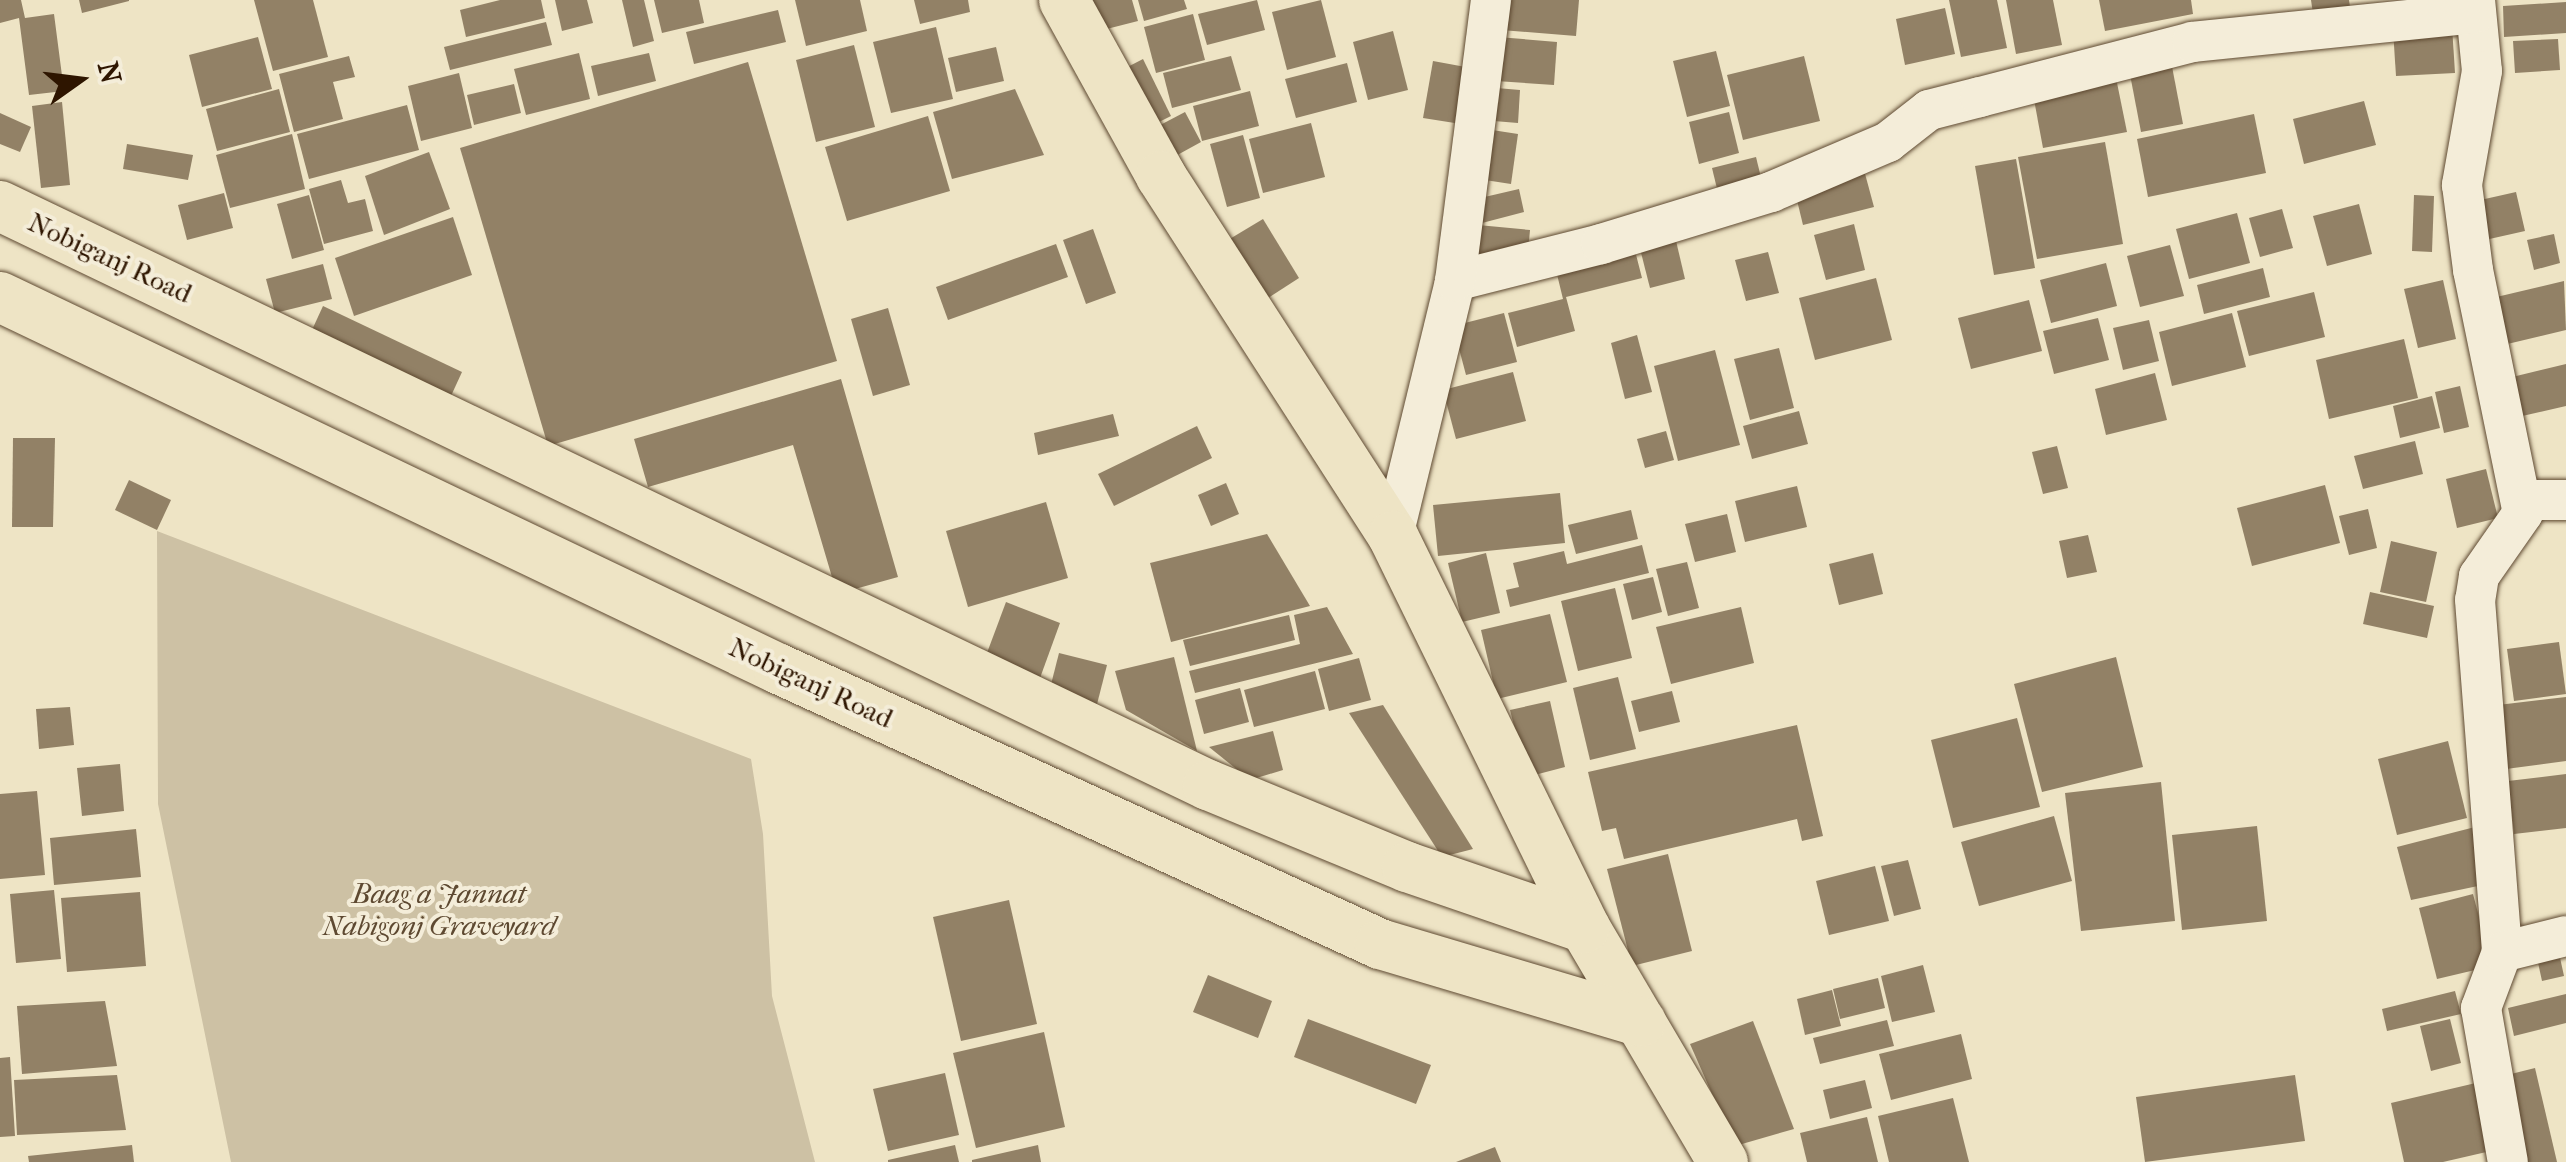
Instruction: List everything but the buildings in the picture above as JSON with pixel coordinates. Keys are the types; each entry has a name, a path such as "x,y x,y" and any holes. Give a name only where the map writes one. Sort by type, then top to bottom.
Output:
{"main road":[{"path":"1064,0 1161,176 1393,536 1585,928 1724,1162"},
{"name":"Nobiganj Road","path":"0,206 1208,785 1407,867 1585,928"},
{"name":"Nobiganj Road","path":"0,297 778,669 1380,944 1640,1022"}],"street":[{"path":"1393,536 1455,281 1491,0"},
{"path":"1455,281 1582,249 1771,192 1888,142 1929,110 2192,42 2476,6 2482,71 2462,185 2498,402 2523,500 2523,513 2515,531 2494,550 2479,576 2475,600 2502,952 2481,1008 2508,1162"},
{"path":"2523,500 2566,500"},
{"path":"2502,952 2566,936"}],"green space":[{"name":"Baag a Jannat Nabigonj Graveyard","path":"157,531 751,759 763,834 772,996 815,1162 231,1162 158,804"}]}
